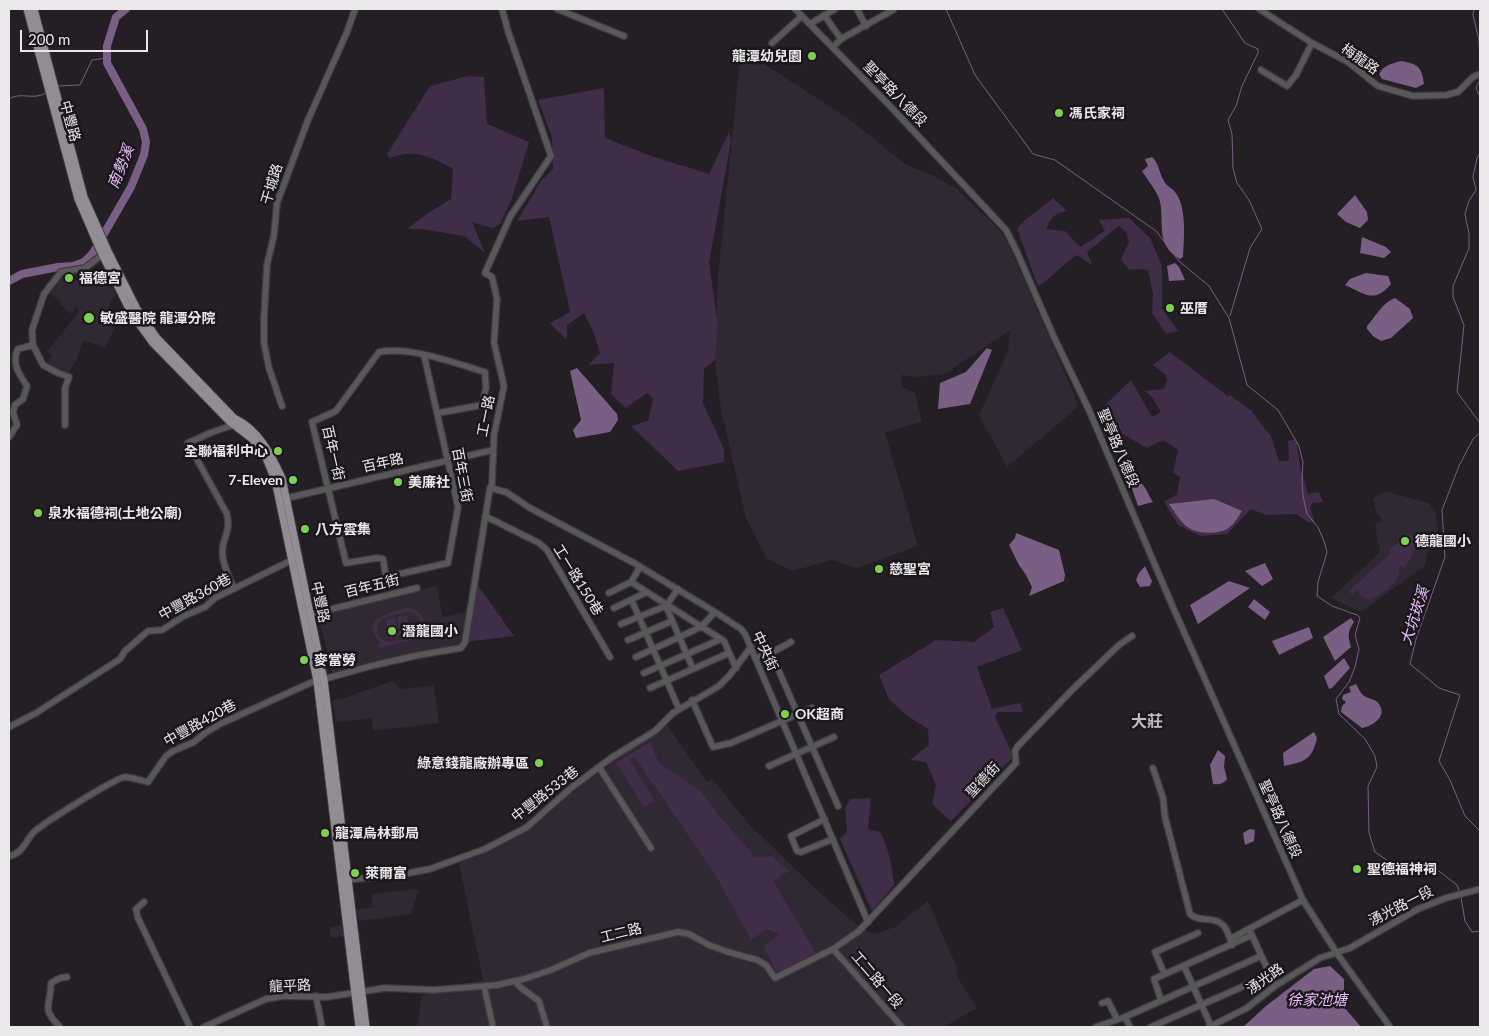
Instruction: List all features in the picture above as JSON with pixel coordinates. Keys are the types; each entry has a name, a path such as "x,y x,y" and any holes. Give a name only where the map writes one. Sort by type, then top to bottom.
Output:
{"main road":[{"name":"中豐路","path":"27,9 61,124"},
{"name":"中豐路","path":"34,9 78,199 131,313 152,342 234,425 252,439 266,458 283,499"},
{"name":"中豐路","path":"103,250 137,310 157,338 234,418 241,421 257,435 272,454 282,478 283,499 321,680 358,992 359,1027"},
{"name":"中豐路","path":"358,992 366,1027"}],"street":[{"name":"干城路","path":"282,406 269,368 264,343 267,265 274,235 277,203 308,120 347,32 355,9"},
{"name":"工一路","path":"321,680 380,663 461,648 465,642 485,516 492,484 494,435 504,386 494,343 497,300 492,277 485,273 510,217 551,156 502,9"},
{"path":"557,9 624,36"},
{"name":"聖亭路八德段","path":"796,9 1006,230 1089,410 1172,604 1303,900 1336,952 1390,1027"},
{"path":"810,24 835,9"},
{"path":"857,9 866,26"},
{"name":"梅龍路","path":"1259,9 1312,43 1348,62 1378,86 1413,96 1453,94 1458,92 1473,77 1480,74"},
{"path":"832,47 841,39 893,10"},
{"path":"824,15 841,39"},
{"path":"772,43 802,16"},
{"path":"1262,70 1287,86 1296,75 1312,43"},
{"path":"65,425 66,388 69,377 58,374 43,365 33,345 32,330 44,294 61,272 85,268 103,250"},
{"path":"9,437 17,425 13,412 14,405 23,400 27,386 15,364 14,357 18,349 33,345"},
{"name":"百年一街","path":"383,559 377,558 346,564 312,422 336,411 379,352 390,350 424,355"},
{"path":"424,355 485,372 486,388 482,405 438,413"},
{"name":"百年三街","path":"383,559 386,577 448,563 458,507 424,355"},
{"path":"234,425 188,443 227,514 229,525 222,547 224,565 234,589"},
{"name":"百年路","path":"283,499 493,450"},
{"name":"中央街","path":"490,488 506,492 530,508 640,567 715,612 746,634 868,922"},
{"name":"工一路150巷","path":"485,516 538,543 547,550 610,657"},
{"name":"中豐路360巷","path":"9,728 36,713 120,659 125,651 148,631 162,630 234,589 295,559"},
{"path":"609,593 631,582 640,567"},
{"path":"631,582 666,606 722,639 736,668"},
{"name":"百年五街","path":"307,616 417,588"},
{"path":"621,624 666,606 678,589"},
{"path":"614,608 632,601 647,592"},
{"path":"632,601 680,709"},
{"path":"666,606 693,669"},
{"path":"636,657 701,627 715,612"},
{"path":"628,640 672,621"},
{"name":"聖德街","path":"868,922 1016,763 1015,751 1018,746 1073,689 1119,645 1132,636"},
{"path":"644,673 722,639"},
{"path":"756,658 771,653 792,642"},
{"name":"中豐路533巷","path":"344,880 398,875 430,868 485,849 527,827 571,788 599,767 656,731 665,720 692,700 719,686 736,668 751,646"},
{"path":"650,688 729,653"},
{"path":"771,653 792,697 838,806"},
{"name":"中豐路420巷","path":"9,856 21,850 33,833 41,826 94,794 125,777 148,782 166,756 176,749 194,742 205,733 244,712 301,686 321,680"},
{"path":"692,700 713,748 731,743 812,708"},
{"path":"769,766 834,737"},
{"path":"599,767 651,848"},
{"path":"1153,768 1163,798 1190,914 1196,919 1214,919 1224,926 1231,942"},
{"path":"824,819 791,836 794,843 798,851 801,852 833,839"},
{"name":"湧光路一段","path":"1336,952 1350,948 1418,910 1446,898 1480,889"},
{"path":"1231,942 1249,928 1303,900"},
{"path":"144,902 136,909 138,918 190,1027"},
{"name":"工二路","path":"358,992 385,988 434,990 484,986 515,981 551,970 589,953 678,932 689,934 728,952 758,960 766,965 775,978 833,948 859,932 868,922"},
{"path":"1249,928 1275,986"},
{"path":"1164,973 1154,952 1198,933"},
{"path":"1161,1000 1154,978 1184,966 1231,942 1252,935"},
{"name":"工二路一段","path":"833,948 902,1027"},
{"name":"湧光路","path":"1210,1027 1247,1008 1275,986 1320,958 1336,952"},
{"path":"1096,1027 1261,956"},
{"path":"1184,966 1210,1027"},
{"path":"1151,1027 1269,975"},
{"path":"60,1027 49,1016 51,983 60,978 67,977"},
{"path":"515,981 520,988 539,1001 546,1027"},
{"path":"484,986 493,1027"},
{"name":"龍平路","path":"204,1027 266,999 284,996 327,997 358,992"},
{"path":"316,996 322,1027"},
{"path":"1102,1003 1108,1001 1116,1019"},
{"path":"1125,1016 1130,1027"}],"shaded area":[{"path":"741,49 849,119 905,164 936,177 957,189 994,224 1007,241 1079,406 1007,467 979,415 1008,351 1010,330 946,373 920,377 901,375 901,386 915,393 922,422 885,432 918,546 857,568 832,560 793,571 767,559 746,518 722,415 715,366 718,276"},
{"path":"468,76 484,77 487,124 529,142 512,198 500,224 492,228 472,222 485,253 464,236 422,229 407,229 451,199 453,169 423,155 407,154 390,158 387,154 430,86"},
{"path":"604,88 605,138 651,156 709,174 729,132 731,141 709,263 718,325 715,360 704,369 703,403 724,449 724,462 678,471 631,426 648,421 653,399 647,393 626,408 611,394 614,363 588,365 600,353 594,333 584,313 567,325 567,340 550,323 570,312 549,217 517,221 541,181 553,169 552,137 538,100"},
{"path":"1053,198 1067,211 1053,217 1047,229 1065,231 1080,247 1105,231 1099,220 1129,218 1150,238 1162,266 1162,308 1178,331 1166,334 1152,313 1153,294 1148,270 1129,270 1121,259 1129,242 1126,232 1119,226 1087,252 1092,265 1077,255 1038,286 1017,229 1025,220"},
{"name":"敏盛醫院 龍潭分院","path":"105,265 116,291 102,321 115,328 105,348 84,340 77,360 67,375 45,365 52,356 47,352 80,310 76,307 71,314 60,304 61,302 48,292 61,276 69,284 78,280 76,276 85,271 91,277"},
{"path":"1170,352 1229,397 1229,394 1253,410 1257,419 1271,436 1279,461 1289,460 1288,441 1296,439 1300,466 1308,494 1319,492 1323,502 1312,503 1310,507 1315,523 1308,522 1296,514 1266,515 1251,509 1227,534 1200,536 1178,525 1164,502 1177,494 1180,477 1173,473 1178,450 1163,440 1147,448 1123,434 1105,405 1131,380 1152,417 1161,412 1152,397 1145,391 1164,389 1167,380 1166,375 1153,365"},
{"name":"德龍國小","path":"1386,491 1431,504 1431,508 1435,509 1438,530 1426,557 1426,565 1361,612 1331,598 1380,552 1375,525 1382,520 1376,512 1373,498"},
{"path":"1408,534 1420,542 1404,568 1399,565 1398,576 1395,581 1380,595 1369,600 1361,596 1358,589 1352,595 1349,591 1391,553 1389,550"},
{"path":"477,584 514,636 465,642"},
{"name":"潛龍國小","path":"436,586 443,617 467,612 460,644 332,673 319,617"},
{"path":"406,608 419,612 422,616 425,624 423,633 440,629 441,633 379,648 378,644 381,643 375,635 374,623 378,618","holes":["408,612 417,617 421,626 415,635 386,641 377,633 379,622 384,618"]},
{"path":"1003,608 1022,650 977,667 992,709 1020,703 1023,712 998,712 995,717 1012,753 1011,759 951,821 932,804 936,785 926,762 910,760 929,745 928,729 906,715 889,699 879,675 936,640 974,642 994,627 990,612"},
{"path":"407,615 411,633 401,635 397,617"},
{"path":"395,618 400,636 390,638 386,620"},
{"path":"392,681 401,689 434,685 439,723 373,731 372,718 336,722 333,700 341,699"},
{"path":"667,725 707,782 713,780 747,822 820,893 859,927 874,934 895,927 928,901 955,963 958,978 977,1008 944,1027 417,1027 422,995 483,980 459,863 479,856 510,840 547,815 576,789"},
{"path":"650,742 659,763 701,791 716,812 755,857 772,856 789,871 773,881 816,953 777,974 764,946 780,934 767,929 751,940 716,876 634,756 630,760 655,801 644,807 616,763"},
{"path":"871,798 868,829 880,832 883,838 890,858 894,885 872,911 840,839 847,832 845,808 850,799"},
{"path":"419,889 411,914 359,921 356,910 373,907 371,894"},
{"path":"342,925 344,936 331,938 329,927"}],"water":[{"path":"1401,61 1418,67 1424,84 1416,88 1382,79 1379,74 1383,69 1388,65"},
{"path":"1152,157 1165,183 1179,198 1184,223 1183,257 1180,259 1166,246 1163,239 1159,198 1142,171 1148,166 1145,159"},
{"path":"1355,195 1367,212 1368,220 1360,228 1346,222 1337,214"},
{"path":"1362,237 1386,247 1391,252 1384,258 1360,253"},
{"path":"1175,263 1185,280 1169,281 1167,266"},
{"path":"1366,273 1388,276 1391,284 1379,294 1374,295 1364,294 1345,285 1350,279"},
{"path":"1395,298 1410,309 1413,318 1391,338 1381,341 1373,336 1367,329 1367,326 1383,306"},
{"path":"987,348 992,350 970,404 938,409 940,383 966,372"},
{"path":"577,368 617,414 618,420 610,432 576,438 573,430 581,420 570,371"},
{"path":"1140,482 1153,502 1138,506 1130,483"},
{"path":"1214,499 1242,511 1236,521 1227,529 1217,532 1206,533 1190,529 1181,521 1169,504"},
{"path":"1016,533 1059,550 1065,575 1064,581 1029,596 1032,587 1009,545 1015,538"},
{"path":"1265,563 1273,579 1262,586 1245,571"},
{"path":"1145,566 1152,581 1150,586 1140,587 1136,580"},
{"path":"1229,581 1250,588 1198,624 1190,605"},
{"path":"1254,599 1270,612 1265,620 1248,607"},
{"path":"1351,618 1354,622 1349,634 1351,647 1335,661 1323,637"},
{"path":"1309,627 1313,638 1279,655 1272,641"},
{"path":"1344,658 1350,668 1329,689 1324,676"},
{"path":"1356,684 1362,694 1379,704 1382,713 1374,723 1362,728 1341,712 1342,706 1346,702 1342,699 1343,695 1351,692 1349,687"},
{"path":"1314,732 1317,738 1310,755 1302,761 1284,766 1283,753"},
{"path":"1218,750 1225,756 1224,767 1227,779 1222,783 1213,784 1210,765"},
{"path":"1250,829 1255,830 1254,841 1245,845 1243,833"},
{"name":"徐家池塘","path":"1330,966 1344,979 1344,1007 1361,1027 1243,1027 1266,1006 1314,969"}],"waterway":[{"name":"南勢溪","path":"9,281 22,274 73,266 84,262 93,253 131,187 144,155 146,142 143,129 107,63 107,46 116,17 126,9"},
{"path":"946,9 975,75 1033,154 1055,160 1156,231 1179,261 1209,286 1229,318 1247,385 1278,410 1299,446 1303,462 1303,496 1307,514 1318,527 1327,552 1318,582 1317,596 1332,606 1357,615 1360,618 1355,635 1359,649 1355,667 1349,682 1336,699 1339,714 1365,739 1375,756 1377,767 1368,786 1369,833 1375,852 1388,861 1416,863 1435,868 1457,885 1460,893"},
{"path":"1222,9 1245,43 1258,49 1258,53 1242,86 1236,106 1228,120 1232,134 1233,168 1237,183 1249,200 1262,229 1250,248 1230,316"},
{"path":"1474,9 1473,15 1479,40 1480,62"},
{"path":"58,86 80,85 92,60 107,58"},
{"path":"1480,80 1476,88 1480,97"},
{"path":"9,99 18,96 36,96 46,93"},
{"path":"1480,153 1473,177 1476,190 1469,201 1465,214 1469,234 1469,248 1453,286 1453,297 1464,325 1457,392 1480,423"},
{"name":"大坑崁溪","path":"1480,433 1473,439 1459,466 1442,510 1445,557 1416,639 1410,664 1439,688 1460,695 1439,761 1450,780 1465,816 1480,831"},
{"path":"1461,897 1465,921 1472,932 1480,931"}],"place":[{"name":"龍潭幼兒園","path":"812,56"},
{"name":"馮氏家祠","path":"1059,113"},
{"name":"福德宮","path":"69,278"},
{"name":"巫厝","path":"1170,308"},
{"name":"敏盛醫院 龍潭分院","path":"89,318"},
{"name":"全聯福利中心","path":"278,451"},
{"name":"7-Eleven","path":"293,480"},
{"name":"美廉社","path":"398,482"},
{"name":"泉水福德祠(土地公廟)","path":"38,513"},
{"name":"八方雲集","path":"305,529"},
{"name":"德龍國小","path":"1405,541"},
{"name":"慈聖宮","path":"879,569"},
{"name":"潛龍國小","path":"392,631"},
{"name":"麥當勞","path":"304,660"},
{"name":"OK超商","path":"785,714"},
{"name":"綠意錢龍廠辦專區","path":"539,763"},
{"name":"龍潭烏林郵局","path":"325,833"},
{"name":"聖德福神祠","path":"1357,869"},
{"name":"萊爾富","path":"355,873"}],"district":[{"name":"大莊","path":"1147,722"}]}
